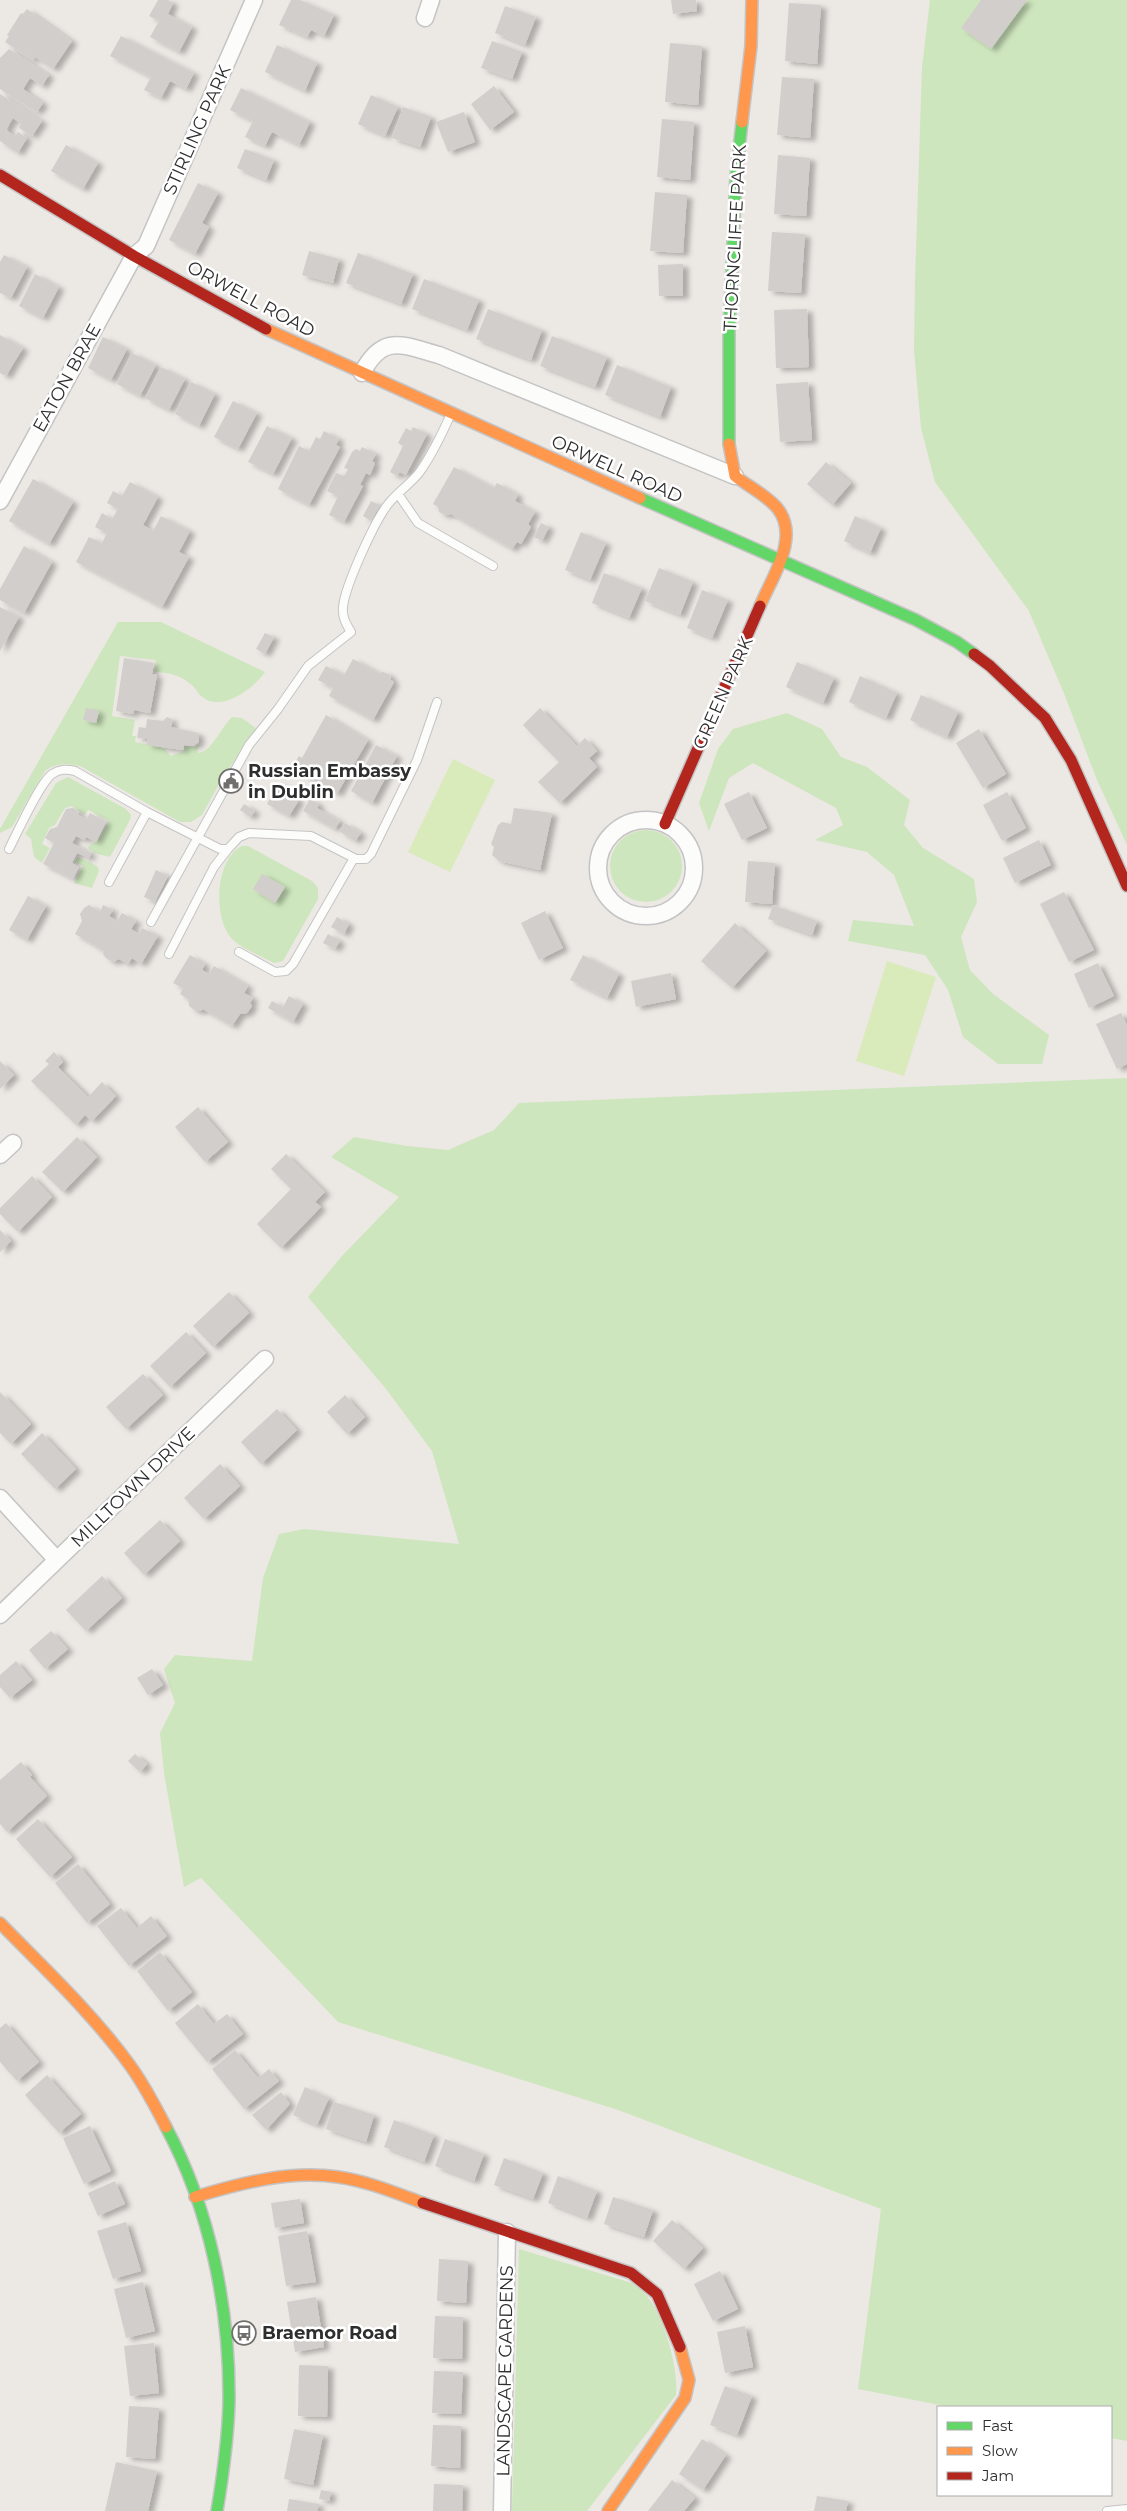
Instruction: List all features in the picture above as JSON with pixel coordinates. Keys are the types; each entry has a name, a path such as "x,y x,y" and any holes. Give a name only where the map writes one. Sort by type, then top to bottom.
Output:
{"street":[{"name":"STIRLING PARK","path":"134,256 146,246 254,0"},
{"path":"425,18 431,0"},
{"name":"THORNCLIFFE PARK","path":"735,476 728,440 729,332 736,176 751,46 752,0"},
{"name":"ORWELL ROAD","path":"0,175 134,256 261,327 451,414 916,620 957,642 1015,688 1045,718 1071,760 1127,886"},
{"name":"EATON BRAE","path":"0,501 134,256"},
{"path":"362,373 374,353 388,345 404,345 439,354 735,476 777,508 787,525 786,546 780,561"},
{"name":"GREEN PARK","path":"665,824 780,561"},
{"path":"650,820 665,824 678,832 688,845 694,861 693,877 687,892 677,904 647,916 631,913 617,906 607,895 600,881 598,866 601,851 614,832 635,821 650,820"},
{"path":"0,1155 13,1142"},
{"name":"MILLTOWN DRIVE","path":"0,1615 265,1359"},
{"path":"0,1498 57,1560"},
{"path":"0,1923 82,2009 144,2086 166,2125 195,2197 219,2282 229,2348 229,2427 217,2511"},
{"path":"195,2197 236,2185 284,2176 339,2177 380,2188 631,2273 657,2294 677,2336 689,2380 685,2398 608,2511"},
{"name":"LANDSCAPE GARDENS","path":"502,2511 507,2232"}],"lane":[{"path":"151,922 249,745 278,709 308,666 351,632 345,622 343,608 345,596 372,529 390,502 418,474 451,414"},
{"path":"398,494 418,523 430,532 493,566"},
{"path":"169,954 214,866 240,837 249,833 311,836 354,858 366,859 371,854 417,760 437,702"},
{"path":"9,849 47,779 59,770 75,771 147,812 220,849 228,849"},
{"path":"108,882 147,812"},
{"path":"239,952 275,972 286,970 292,964 354,858"},
{"path":"1107,2511 1127,2509"}],"green space":[{"path":"930,0 1127,0 1127,845 1097,780 1065,696 1029,611 935,482 921,428 914,350 915,281 922,67"},
{"path":"118,622 161,622 265,672 253,685 236,697 218,702 209,701 201,696 194,687 180,677 155,672 156,660 120,656 112,716 135,720 132,736 136,736 135,742 164,748 171,756 184,751 185,746 195,747 200,744 197,750 198,753 203,752 212,744 232,717 242,718 257,729 223,777 202,815 191,822 180,822 82,767 63,764 45,771 12,827 0,833 0,829"},
{"path":"787,713 822,729 841,757 867,767 910,800 904,825 923,848 974,879 977,902 961,937 970,970 993,994 1049,1035 1042,1064 998,1064 963,1037 948,990 925,955 848,941 853,920 914,926 894,875 867,852 815,840 843,825 836,808 753,763 729,778 709,831 699,803 718,749 733,729"},
{"path":"453,759 495,780 450,872 408,852"},
{"path":"68,777 126,809 131,815 110,857 94,853 90,862 98,867 99,871 92,888 74,883 83,866 75,862 78,857 89,862 94,852 88,848 91,844 97,842 109,821 88,810 85,815 71,806 65,808 55,825 49,828 42,844 50,848 42,863 34,857 31,839 25,834 56,783"},
{"path":"646,830 660,833 672,840 679,852 682,866 679,880 672,892 660,899 646,902 632,899 620,892 613,880 610,866 613,852 620,840 632,833"},
{"path":"242,846 248,846 312,881 318,888 318,899 283,961 274,963 247,950 237,944 226,931 222,919 219,890 226,863 233,853"},
{"path":"887,961 936,977 904,1076 856,1061"},
{"path":"1127,1078 1127,2441 1112,2438 1112,2406 945,2406 858,2389 881,2209 618,2110 338,2022 201,1878 184,1887 164,1773 160,1733 175,1703 164,1669 175,1655 252,1661 263,1578 279,1534 304,1529 459,1544 432,1451 386,1389 308,1297 341,1257 399,1197 331,1157 354,1137 407,1146 448,1150 494,1130 519,1103"},
{"path":"519,2249 632,2283 645,2294 653,2305 673,2358 676,2395 587,2511 512,2511"}],"building":[{"path":"158,0 168,0 173,3 168,14 192,27 179,52 150,37 159,21 149,16"},
{"path":"291,0 300,0 334,15 324,36 311,30 307,37 279,25"},
{"path":"671,0 696,0 697,11 673,14"},
{"path":"981,0 1027,0 991,49 961,28"},
{"path":"789,3 821,5 817,64 785,61"},
{"path":"505,6 536,17 525,45 495,33"},
{"path":"27,9 72,41 53,69 35,57 33,60 5,42 9,36 7,35 21,13 23,14"},
{"path":"121,36 194,73 186,89 170,81 161,98 144,90 151,77 110,56"},
{"path":"492,41 522,52 512,79 481,68"},
{"path":"670,43 702,46 698,105 665,102"},
{"path":"277,45 317,63 305,91 265,72"},
{"path":"9,49 49,75 42,86 30,78 23,89 43,103 37,112 0,89 0,58"},
{"path":"782,77 814,79 810,138 777,135"},
{"path":"494,86 514,112 490,130 471,104"},
{"path":"241,88 310,122 299,145 272,132 265,146 245,137 253,121 230,110"},
{"path":"0,94 42,121 32,136 19,128 21,124 13,118 6,130 15,136 18,132 27,138 18,153 0,141"},
{"path":"371,95 398,107 385,136 358,124"},
{"path":"403,107 431,117 420,147 392,138"},
{"path":"464,112 475,142 448,152 436,122"},
{"path":"662,119 694,122 690,180 657,177"},
{"path":"66,145 98,163 83,189 51,171"},
{"path":"245,149 274,160 266,180 237,168"},
{"path":"778,155 810,158 806,216 774,214"},
{"path":"198,183 218,193 202,223 209,227 195,254 169,240"},
{"path":"655,192 687,195 683,253 650,251"},
{"path":"772,232 805,234 801,293 768,291"},
{"path":"309,251 339,259 333,283 302,275"},
{"path":"358,253 413,274 401,304 346,283"},
{"path":"4,255 27,267 11,298 0,293 0,262"},
{"path":"683,264 683,296 659,296 658,265"},
{"path":"35,274 59,287 43,318 19,306"},
{"path":"424,279 479,300 467,330 412,309"},
{"path":"488,309 542,330 531,360 476,339"},
{"path":"807,309 809,367 776,368 774,310"},
{"path":"0,335 23,348 6,376 0,373"},
{"path":"552,336 607,357 595,387 540,366"},
{"path":"103,337 127,349 111,380 88,368"},
{"path":"132,353 156,365 140,396 117,384"},
{"path":"617,365 671,387 660,417 605,395"},
{"path":"161,367 185,379 169,410 145,398"},
{"path":"191,382 215,394 199,426 175,414"},
{"path":"808,382 812,440 780,442 776,384"},
{"path":"233,401 257,413 238,449 214,437"},
{"path":"267,426 292,438 273,474 248,462"},
{"path":"413,427 427,434 406,475 399,472 397,476 390,472 403,446 398,443 406,428 411,431"},
{"path":"324,431 339,439 336,445 340,447 309,505 278,489 299,446 309,451 316,437 320,439"},
{"path":"362,447 376,454 372,461 375,463 370,475 366,473 360,485 363,486 344,522 329,515 338,496 327,491 336,473 344,476 348,469 344,468 352,452 356,449 360,451"},
{"path":"826,462 851,483 832,505 807,484"},
{"path":"454,467 494,488 497,483 518,495 515,501 535,512 528,524 531,527 521,544 517,542 512,549 451,514 445,515 439,512 438,507 433,504"},
{"path":"33,479 73,502 49,544 9,521"},
{"path":"130,482 158,497 143,525 153,531 161,516 190,531 179,552 189,557 162,607 76,562 89,537 102,543 107,533 95,527 102,513 112,519 118,509 107,503 113,491 122,496"},
{"path":"371,501 380,505 371,521 363,516"},
{"path":"855,516 881,528 870,553 844,541"},
{"path":"541,523 549,527 542,541 534,537"},
{"path":"581,532 606,543 590,580 565,570"},
{"path":"24,546 52,562 24,613 0,600 0,589"},
{"path":"659,568 693,582 680,615 645,601"},
{"path":"604,573 642,588 629,618 592,603"},
{"path":"702,590 728,600 712,638 687,628"},
{"path":"0,607 19,617 0,651"},
{"path":"265,633 274,637 265,654 256,649"},
{"path":"124,658 154,663 152,674 157,675 150,713 134,710 133,714 116,711"},
{"path":"353,659 379,673 383,672 390,675 391,680 394,682 373,720 329,696 333,688 318,680 326,666 344,675"},
{"path":"797,662 834,678 823,703 786,687"},
{"path":"860,676 897,693 886,718 849,702"},
{"path":"921,695 958,712 947,737 910,720"},
{"path":"86,708 99,711 96,723 83,720"},
{"path":"540,708 577,746 585,738 597,751 589,758 597,767 560,803 538,782 559,762 523,725"},
{"path":"326,715 368,740 337,794 292,768 299,756 302,758"},
{"path":"167,717 172,719 171,727 198,733 199,742 193,746 184,745 183,750 147,745 148,739 137,738 139,727 146,728 147,719 163,721"},
{"path":"979,729 1006,774 983,788 956,743"},
{"path":"376,745 397,756 372,803 351,791"},
{"path":"279,783 295,793 293,797 299,800 289,816 267,804"},
{"path":"749,792 767,828 742,840 724,804"},
{"path":"1007,792 1026,828 1002,841 983,805"},
{"path":"310,799 319,804 317,808 340,821 335,829 303,811"},
{"path":"244,804 255,811 250,817 240,810"},
{"path":"73,808 78,811 79,815 87,819 90,813 106,822 96,842 86,837 84,840 76,836 72,843 91,853 89,858 77,853 72,863 79,867 73,879 43,864 54,843 45,838 50,829 57,827 66,809"},
{"path":"514,808 552,813 540,870 499,861 492,855 494,847 491,844 498,825 502,822 511,824"},
{"path":"345,823 361,833 355,841 339,831"},
{"path":"1039,840 1051,865 1015,883 1003,858"},
{"path":"748,861 775,863 772,904 745,902"},
{"path":"156,870 168,876 155,902 144,897"},
{"path":"262,874 285,887 275,903 253,889"},
{"path":"1064,892 1094,950 1069,962 1040,904"},
{"path":"28,896 46,906 27,940 9,930"},
{"path":"89,905 100,912 103,905 113,910 109,916 117,921 122,913 136,921 131,929 139,934 142,928 158,936 141,964 132,958 128,964 119,959 113,962 106,958 103,954 104,951 75,934 82,921 80,914"},
{"path":"773,905 817,921 812,935 768,919"},
{"path":"545,911 563,948 539,960 521,923"},
{"path":"337,917 349,924 344,934 331,927"},
{"path":"735,923 766,951 732,988 701,961"},
{"path":"328,934 340,941 335,949 323,943"},
{"path":"190,955 205,964 202,970 209,974 214,966 248,986 244,993 253,998 250,1003 252,1006 247,1013 240,1014 232,1026 203,1009 196,1011 189,1006 189,1000 180,994 183,988 173,983"},
{"path":"583,955 619,974 607,998 570,980"},
{"path":"1098,963 1114,996 1089,1008 1074,974"},
{"path":"671,973 676,999 636,1007 631,981"},
{"path":"289,996 303,1004 293,1022 268,1008 272,1001 283,1007"},
{"path":"1121,1013 1127,1025 1127,1064 1117,1069 1096,1024"},
{"path":"54,1052 63,1062 58,1067 88,1097 102,1082 116,1096 92,1121 85,1115 76,1125 31,1081 49,1064 45,1061"},
{"path":"0,1061 14,1075 0,1089"},
{"path":"198,1107 228,1142 205,1162 175,1127"},
{"path":"77,1137 97,1157 63,1192 42,1172"},
{"path":"286,1154 325,1192 315,1202 321,1207 281,1248 257,1224 291,1189 271,1169"},
{"path":"32,1176 52,1197 18,1232 0,1214 0,1208"},
{"path":"0,1230 11,1241 0,1252"},
{"path":"229,1292 249,1313 213,1347 193,1326"},
{"path":"186,1332 206,1353 170,1387 150,1366"},
{"path":"143,1374 163,1395 126,1429 106,1407"},
{"path":"0,1392 31,1424 11,1444 0,1433"},
{"path":"345,1395 365,1417 347,1434 327,1412"},
{"path":"277,1409 297,1430 261,1464 241,1442"},
{"path":"42,1433 76,1469 55,1489 21,1454"},
{"path":"220,1464 240,1486 204,1519 184,1498"},
{"path":"160,1520 180,1541 144,1575 124,1553"},
{"path":"102,1576 122,1598 86,1631 66,1610"},
{"path":"51,1631 68,1649 45,1669 29,1650"},
{"path":"16,1661 32,1680 10,1698 0,1687 0,1675"},
{"path":"152,1669 163,1685 148,1695 137,1678"},
{"path":"135,1754 147,1764 140,1772 128,1761"},
{"path":"21,1762 32,1775 30,1777 47,1796 7,1832 0,1824 0,1780"},
{"path":"38,1819 72,1857 50,1877 16,1839"},
{"path":"78,1864 110,1904 87,1923 55,1883"},
{"path":"121,1908 137,1928 151,1916 167,1936 129,1966 97,1926"},
{"path":"160,1952 192,1992 168,2011 137,1971"},
{"path":"198,2004 214,2024 227,2014 243,2034 207,2062 175,2023"},
{"path":"6,2023 39,2062 17,2081 0,2062 0,2028"},
{"path":"235,2050 258,2078 269,2069 279,2081 244,2109 212,2069"},
{"path":"47,2075 81,2114 59,2133 25,2095"},
{"path":"305,2087 329,2098 317,2125 293,2115"},
{"path":"281,2092 290,2104 266,2130 252,2115"},
{"path":"334,2102 374,2115 366,2142 326,2129"},
{"path":"394,2120 434,2135 424,2162 384,2147"},
{"path":"90,2126 111,2171 84,2184 63,2138"},
{"path":"445,2139 484,2154 474,2181 435,2166"},
{"path":"504,2158 543,2173 533,2199 494,2185"},
{"path":"558,2176 597,2191 587,2218 548,2203"},
{"path":"115,2181 125,2204 98,2216 88,2193"},
{"path":"613,2197 653,2210 644,2237 604,2224"},
{"path":"300,2199 304,2223 275,2228 271,2203"},
{"path":"672,2220 703,2248 684,2269 653,2241"},
{"path":"126,2222 141,2271 113,2279 97,2231"},
{"path":"307,2231 316,2282 286,2286 278,2236"},
{"path":"439,2259 468,2261 466,2303 437,2301"},
{"path":"720,2271 738,2309 713,2321 694,2284"},
{"path":"143,2282 155,2331 126,2338 114,2289"},
{"path":"316,2297 324,2347 295,2352 287,2302"},
{"path":"435,2316 463,2317 462,2359 433,2358"},
{"path":"745,2326 753,2367 725,2373 717,2332"},
{"path":"154,2343 159,2393 130,2396 124,2346"},
{"path":"299,2365 328,2366 327,2417 298,2416"},
{"path":"434,2371 463,2372 461,2414 432,2413"},
{"path":"725,2386 752,2396 737,2435 710,2425"},
{"path":"129,2406 159,2408 155,2459 126,2457"},
{"path":"433,2425 461,2426 460,2468 431,2466"},
{"path":"294,2429 323,2435 313,2485 284,2479"},
{"path":"702,2439 726,2455 703,2490 679,2474"},
{"path":"116,2462 157,2471 148,2511 105,2511"},
{"path":"672,2480 695,2498 684,2511 648,2511"},
{"path":"434,2484 463,2485 462,2511 433,2511"},
{"path":"321,2490 331,2492 329,2501 319,2499"},
{"path":"817,2496 848,2501 846,2511 814,2511"},
{"path":"289,2499 319,2504 317,2511 287,2511"}],"traffic: fast":[{"path":"729,444 729,332 736,176 742,122"},
{"path":"640,498 916,620 957,642 974,654"},
{"path":"166,2127 195,2191 206,2226 221,2296 226,2331 229,2402 228,2430 217,2511"}],"traffic: slow":[{"path":"742,122 751,46 752,0"},
{"path":"266,329 640,498"},
{"path":"729,444 735,476 769,500 778,509 784,520 786,532 782,558 760,606"},
{"path":"0,1923 115,2045 140,2079 166,2127"},
{"path":"195,2197 266,2179 320,2175 360,2181 423,2203"},
{"path":"608,2511 685,2398 689,2380 680,2347"}],"traffic: jam":[{"path":"0,175 134,256 266,329"},
{"path":"665,824 760,606"},
{"path":"974,654 990,666 1045,718 1071,760 1127,886"},
{"path":"423,2203 631,2273 657,2294 680,2347"}],"place":[{"name":"Russian Embassy in Dublin","path":"231,781"},
{"name":"Braemor Road","path":"244,2333"}]}
